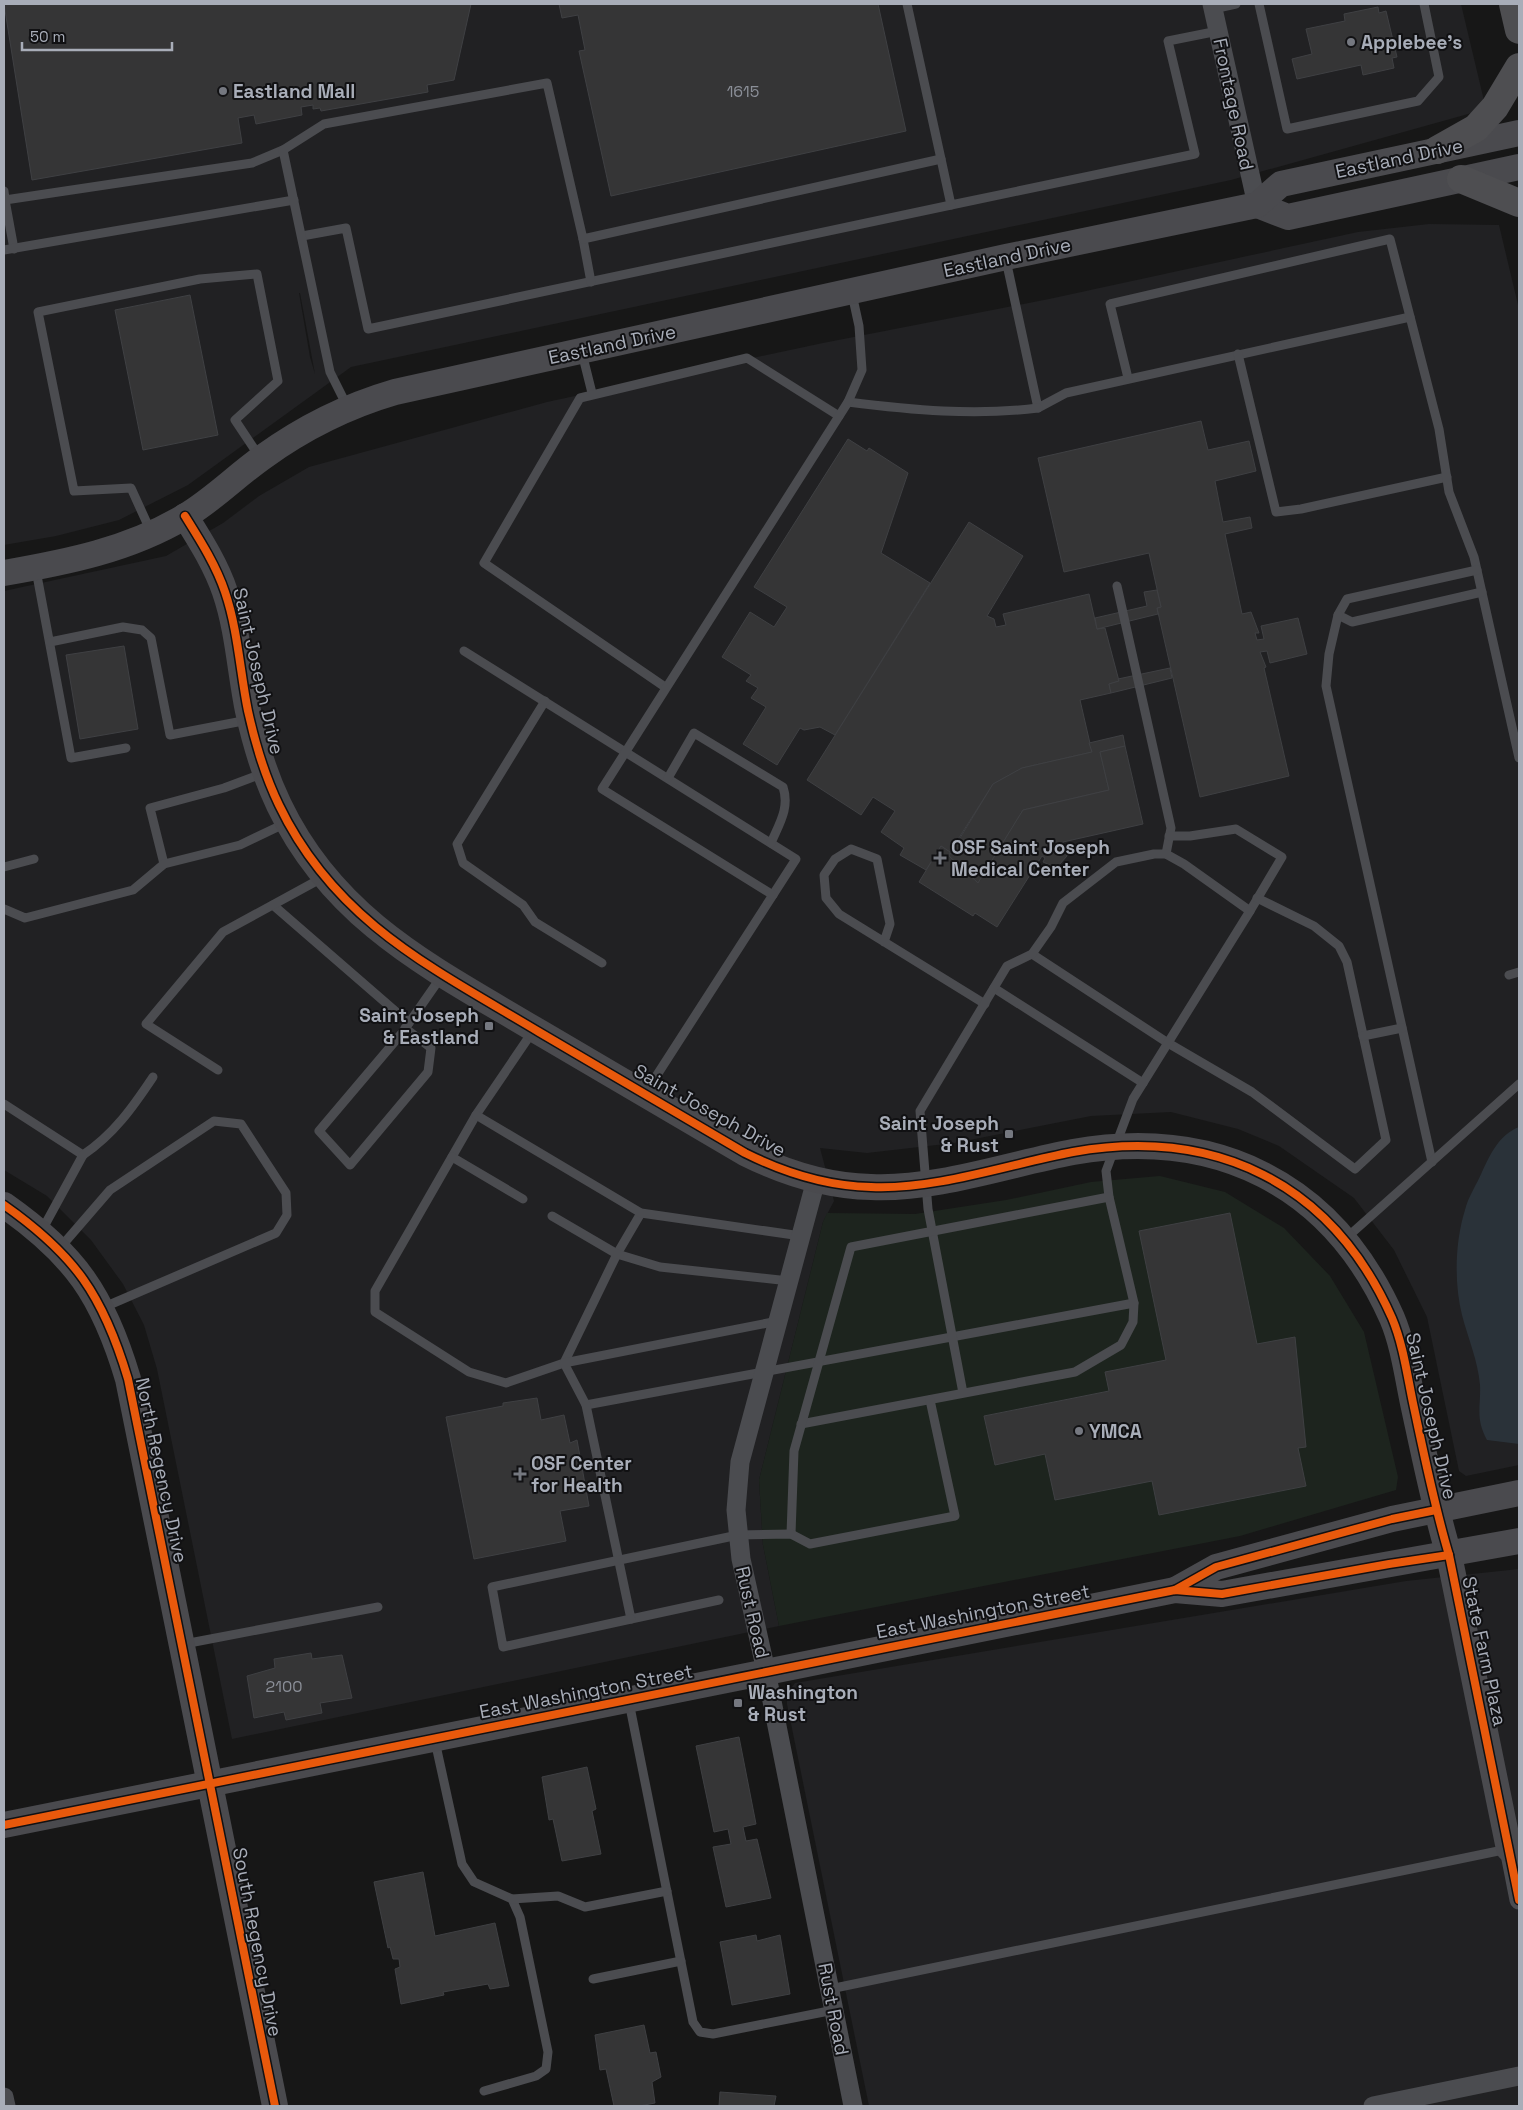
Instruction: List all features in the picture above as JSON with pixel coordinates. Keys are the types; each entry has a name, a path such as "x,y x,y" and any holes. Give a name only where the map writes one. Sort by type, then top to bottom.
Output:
{"highway":[{"path":"1513,4 1519,30"},
{"path":"1437,150 1476,128 1495,108 1519,67"},
{"path":"1461,179 1519,203"}],"main road":[{"name":"Eastland Drive","path":"4,573 90,556 152,534 213,498 261,458 307,429 348,408 395,392 1006,257 1257,205 1281,184 1519,133"},
{"name":"Eastland Drive","path":"1257,205 1288,216 1519,167"},
{"name":"Saint Joseph Drive","path":"185,516 209,556 224,590 231,612 250,719 267,772 288,822 297,839 324,877 356,912 376,929 443,974 752,1157 800,1176 872,1188 910,1186 1114,1146 1159,1145 1191,1149 1223,1158 1259,1172 1308,1204 1344,1240 1374,1281 1398,1334 1436,1510 1448,1555"},
{"name":"North Regency Drive","path":"4,1205 50,1241 79,1272 102,1308 117,1343 128,1379 209,1783"},
{"name":"East Washington Street","path":"1175,1590 1216,1567 1392,1519 1519,1493"},
{"name":"East Washington Street","path":"4,1824 1175,1590 1222,1594 1519,1541"},
{"name":"State Farm Plaza","path":"1448,1555 1514,1848"},
{"name":"South Regency Drive","path":"209,1783 275,2106"}],"street":[{"name":"Frontage Road","path":"1213,6 1257,205"},
{"name":"Rust Road","path":"816,1180 740,1462 736,1510 741,1559 766,1671 853,2106"},
{"name":"State Farm Plaza","path":"1514,1848 1519,1900"},
{"path":"1373,2106 1434,2100 1519,2076"},
{"path":"4,2097 6,2106"}],"lane":[{"path":"907,4 951,205"},
{"path":"1213,6 1236,4"},
{"path":"1259,4 1287,129 1418,101 1439,77 1424,4"},
{"path":"302,236 346,228 368,329 1194,154 1168,41 1218,31"},
{"path":"14,248 5,196 252,163 283,150 324,124 547,83 591,282"},
{"path":"283,150 330,372 348,408"},
{"path":"583,239 941,159"},
{"path":"4,250 294,200"},
{"path":"1128,378 1110,304 1390,239 1439,429 1449,492 1477,570 1519,758"},
{"path":"1006,257 1038,408"},
{"path":"152,534 131,488 74,491 38,312 200,279 256,274 278,381 235,420 261,458"},
{"path":"773,895 602,789 624,751 848,402 862,370 860,326 852,291"},
{"path":"848,402 923,411 1010,412 1038,408 1066,393 1410,317"},
{"path":"582,350 592,393"},
{"path":"1238,354 1276,512 1301,509 1447,477"},
{"path":"665,687 484,563 580,398 592,393 747,358 839,416"},
{"path":"36,568 71,758 126,748"},
{"path":"1432,1162 1326,686 1329,654 1338,615 1347,598 1477,570"},
{"path":"1117,586 1171,828 1166,854"},
{"path":"1338,615 1352,622 1482,592"},
{"path":"50,642 123,627 142,630 151,638 170,735 250,719"},
{"path":"464,651 796,859 645,1094"},
{"path":"545,701 457,844 463,863 523,905 536,922 602,963"},
{"path":"668,778 694,733 783,787 786,798 785,810 772,843"},
{"path":"164,864 150,808 224,788 267,772"},
{"path":"4,910 25,918 133,890 164,864 240,845 288,822"},
{"path":"801,1424 1075,1372 1121,1345 1133,1322 1134,1303 1109,1196 1106,1171 1114,1146 1133,1099 1282,856 1236,829 1190,836 1169,836"},
{"path":"884,942 890,924 877,859 851,849 835,859 824,875 826,898 840,914 884,942 985,1004"},
{"path":"962,1393 932,1231 920,1111 1007,966 1032,954 1051,927 1063,903 1116,862 1154,854 1166,854 1184,864 1250,911"},
{"path":"4,868 34,859"},
{"path":"218,1070 146,1024 223,932 324,877"},
{"path":"1032,954 1168,1043 1252,1092 1355,1169 1386,1140 1347,962 1339,946 1314,926 1256,898"},
{"path":"273,905 407,1026 432,1048 428,1072 350,1165 319,1131 407,1026 443,974"},
{"path":"1509,975 1519,972"},
{"path":"994,988 1144,1083"},
{"path":"1363,1036 1402,1028"},
{"path":"535,1029 476,1115 375,1291 375,1312 470,1372 506,1382 564,1363 778,1321"},
{"path":"50,1241 83,1155 103,1141 127,1116 153,1076"},
{"path":"1344,1240 1519,1084"},
{"path":"4,1104 83,1155"},
{"path":"476,1115 641,1213 801,1236"},
{"path":"50,1241 110,1190 214,1121 241,1124 286,1192 287,1215 276,1233 102,1308"},
{"path":"452,1157 523,1199"},
{"path":"791,1534 794,1451 851,1247 1109,1196"},
{"path":"564,1363 617,1254 641,1213"},
{"path":"552,1216 617,1254 660,1267 789,1280"},
{"path":"586,1405 1134,1303"},
{"path":"564,1363 586,1405 631,1619"},
{"path":"719,1600 503,1647 492,1587 738,1535 791,1534 810,1544 955,1516 930,1400"},
{"path":"181,1644 378,1607"},
{"path":"628,1699 693,2022 700,2032 713,2034 834,2010"},
{"path":"435,1738 462,1864 474,1882 512,1898 558,1896 585,1907 667,1891"},
{"path":"830,1989 1514,1848"},
{"path":"484,2090 536,2076 546,2069 548,2052 520,1917 512,1898"},
{"path":"593,1979 681,1961"}],"shaded area":[{"path":"4,4 1461,4 1486,109 1231,180 351,367 188,485 119,520 56,536 4,545","holes":["300,293 315,374 310,357"]},
{"name":"OSF Saint Joseph Medical Center","path":"1429,224 1499,225 1519,309 1519,1465 1466,1476 1459,1471 1427,1317 1394,1250 1354,1198 1279,1146 1238,1129 1171,1112 1091,1116 954,1143 867,1153 820,1148 834,1201 823,1222 759,1480 763,1545 779,1626 232,1739 157,1369 144,1325 123,1284 91,1240 47,1196 4,1170 4,591 166,556 223,523 259,496 309,467 547,402 823,343 1049,299 1358,232"},
{"path":"1519,1127 1519,1444 1487,1440 1483,1432 1479,1412 1479,1376 1459,1303 1457,1263 1459,1235 1470,1195 1496,1145 1512,1130"},
{"name":"YMCA","path":"1160,1176 1225,1192 1284,1228 1330,1276 1364,1332 1398,1477 1396,1490 1240,1536 779,1626 763,1545 759,1480 823,1222 827,1213 915,1214 1006,1200 1091,1182"},
{"path":"1519,1569 1519,2106 869,2106 787,1704 787,1694 795,1683 1406,1581"}],"building":[{"name":"Eastland Mall","path":"4,4 471,4 454,80 427,85 428,92 321,111 320,108 313,109 313,105 301,107 302,115 256,124 254,115 238,118 242,143 32,180"},
{"path":"559,4 878,4 906,131 611,196 579,51 585,50 578,15 562,18"},
{"name":"Applebee's","path":"1378,7 1379,13 1386,11 1397,57 1392,58 1394,68 1363,75 1361,65 1297,79 1292,59 1312,54 1306,29 1345,21 1344,14"},
{"path":"190,295 218,435 143,450 115,310"},
{"path":"1201,421 1208,450 1249,441 1256,471 1215,481 1223,522 1250,517 1252,528 1225,534 1242,614 1251,612 1259,633 1255,633 1257,640 1264,639 1261,626 1298,618 1307,654 1270,663 1267,651 1260,652 1266,667 1264,668 1289,776 1200,797 1157,608 1161,607 1149,553 1064,572 1038,458"},
{"path":"848,439 867,451 869,448 908,473 881,553 930,583 835,735 820,727 804,730 800,728 777,765 743,744 766,707 751,698 758,688 746,681 751,675 722,657 750,612 774,627 787,607 754,587"},
{"path":"969,522 1023,556 987,616 994,619 996,627 1006,625 1003,614 1089,594 1097,629 1105,628 1119,681 1109,684 1111,693 1080,700 1092,752 1022,768 993,784 950,852 941,846 926,870 900,855 904,848 881,832 895,811 873,797 861,815 807,780"},
{"path":"1157,590 1161,607 1157,608 1158,614 1097,629 1095,618 1147,606 1144,592"},
{"path":"124,646 138,729 80,739 66,655"},
{"path":"1170,668 1172,678 1111,693 1109,684 1119,681 1118,679"},
{"path":"1123,735 1125,746 1100,752 1109,790 1023,810 978,883 949,856 993,784 1022,768 1092,752 1089,743"},
{"path":"1125,746 1143,824 1063,842 1063,845 1067,845 1067,856 1059,865 1052,866 1043,862 1045,858 1042,856 997,927 975,913 973,916 919,882 941,846 950,852 949,856 978,883 1023,810 1109,790 1100,752"},
{"path":"1230,1213 1257,1344 1295,1337 1306,1447 1298,1448 1306,1486 1159,1515 1152,1481 1055,1500 1045,1454 995,1465 984,1416 1109,1391 1105,1372 1166,1360 1139,1231"},
{"name":"OSF Center for Health","path":"537,1398 541,1420 564,1415 570,1443 577,1440 589,1506 560,1511 566,1541 474,1559 446,1417 503,1406 503,1403"},
{"path":"311,1653 312,1659 342,1655 352,1698 320,1703 322,1713 286,1720 284,1712 254,1718 247,1676 275,1668 274,1659"},
{"path":"739,1737 756,1824 743,1827 746,1841 757,1839 771,1898 726,1907 713,1847 731,1844 728,1829 714,1832 696,1746"},
{"path":"587,1767 596,1809 592,1811 601,1854 562,1861 553,1819 549,1820 542,1777"},
{"path":"423,1872 435,1936 495,1923 509,1986 490,1989 488,1984 443,1992 444,1995 401,2004 395,1969 400,1967 399,1959 393,1959 390,1947 388,1948 374,1882"},
{"path":"756,1935 757,1941 780,1935 790,1994 732,2005 720,1942"},
{"path":"644,2025 650,2053 656,2052 661,2077 652,2082 655,2103 639,2106 614,2106 606,2069 600,2070 595,2035"},
{"path":"720,2092 776,2096 774,2106 719,2106"}],"cycle path":[{"path":"185,516 202,543 225,592 233,621 248,711 257,747 274,794 302,846 328,881 358,912 391,939 462,986 745,1153 775,1167 806,1177 855,1186 896,1187 947,1180 1073,1152 1125,1146 1175,1148 1221,1158 1264,1175 1302,1200 1337,1232 1367,1271 1392,1318 1399,1338 1449,1555 1519,1900"},
{"path":"4,1205 50,1241 83,1279 108,1323 128,1379 275,2106"},
{"path":"1175,1590 1216,1567 1392,1519 1436,1510"},
{"path":"4,1825 1175,1590 1222,1594 1449,1555"}],"place":[{"name":"Applebee's","path":"1351,42"},
{"name":"Eastland Mall","path":"223,91"},
{"name":"OSF Saint Joseph Medical Center","path":"940,858"},
{"name":"Saint Joseph & Eastland","path":"489,1026"},
{"name":"Saint Joseph & Rust","path":"1009,1134"},
{"name":"YMCA","path":"1079,1431"},
{"name":"OSF Center for Health","path":"520,1474"},
{"name":"Washington & Rust","path":"738,1703"}]}
